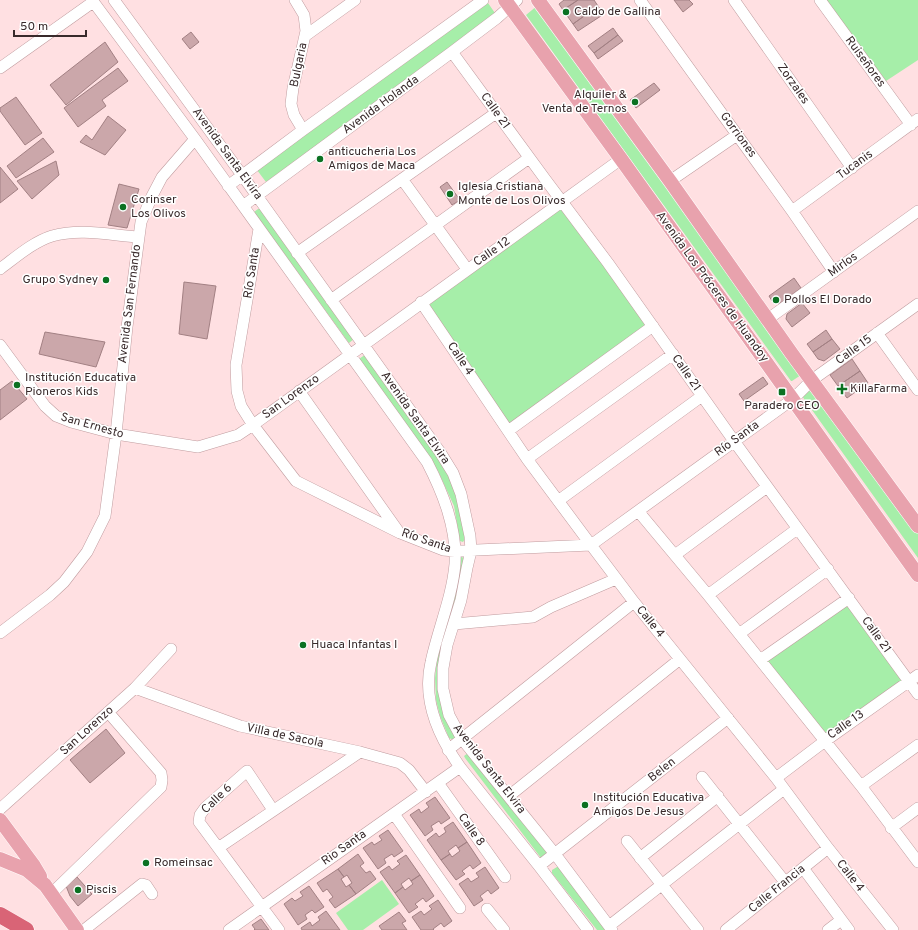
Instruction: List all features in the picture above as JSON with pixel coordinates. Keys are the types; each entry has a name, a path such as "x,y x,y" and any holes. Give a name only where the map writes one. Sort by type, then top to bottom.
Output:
{"highway":[{"path":"0,916 26,930"},
{"path":"0,925 4,930"}],"main road":[{"path":"538,0 918,526"},
{"name":"Avenida Los Próceres de Huandoy","path":"510,2 918,575"},
{"path":"0,820 34,866 48,890 77,930"},
{"path":"0,859 27,870 48,890"}],"street":[{"name":"Avenida Santa Elvira","path":"114,0 242,175 440,452 453,473 461,494 468,522 471,551 454,624 447,645 443,668 443,689 449,715 462,739 555,854 611,928"},
{"name":"Bulgaria","path":"295,0 304,15 306,31 293,88 291,104 294,115 303,130"},
{"path":"305,36 355,0"},
{"path":"228,186 483,0"},
{"name":"Gorriones","path":"640,0 792,211 834,272"},
{"name":"Zorzales","path":"734,0 852,168"},
{"name":"Ruiseñores","path":"820,0 914,122"},
{"name":"Avenida Santa Elvira","path":"93,1 427,462 444,500 450,520 455,551 455,565 449,597 430,662 428,679 429,699 434,719 448,750 460,767 588,930"},
{"path":"0,68 93,1"},
{"name":"Avenida Holanda","path":"243,206 497,18 510,2"},
{"name":"Calle 21","path":"452,52 608,263 797,529 849,598 914,678 918,694"},
{"path":"297,253 496,113"},
{"name":"Tucanis","path":"792,211 914,122"},
{"path":"670,181 737,135"},
{"name":"Avenida San Fernando","path":"2,629 50,595 64,582 87,552 105,516 141,222 162,177 194,139"},
{"path":"331,300 529,158"},
{"name":"Calle 12","path":"363,344 621,159"},
{"path":"402,179 467,269"},
{"name":"Mirlos","path":"768,319 918,211"},
{"name":"Río Santa","path":"259,229 236,365 237,391 241,406 253,425 296,481 400,533 443,550 471,551 591,545 793,399"},
{"path":"0,269 27,249 52,237 79,233 138,237"},
{"name":"Calle 4","path":"421,302 527,459 616,579 776,778 892,930"},
{"name":"Calle 15","path":"793,399 812,380 918,304"},
{"path":"508,431 653,326"},
{"path":"877,334 918,390"},
{"name":"San Lorenzo","path":"216,442 238,435 253,425 363,344"},
{"name":"San Ernesto","path":"0,345 45,406 56,416 71,422 116,434 198,447 216,442"},
{"path":"527,459 673,354"},
{"path":"299,391 400,533"},
{"path":"558,501 702,396"},
{"path":"674,555 767,487"},
{"path":"638,511 708,595 825,741 918,862"},
{"path":"708,595 797,529"},
{"path":"739,634 828,569"},
{"path":"454,624 533,618 551,607 616,579"},
{"path":"760,660 849,598"},
{"path":"448,750 634,602"},
{"name":"San Lorenzo","path":"0,809 135,688 171,649"},
{"path":"508,796 680,659"},
{"name":"Calle 13","path":"776,778 825,741 914,678"},
{"name":"Villa de Sacola","path":"135,688 240,726 360,752 400,763 409,770 426,792"},
{"path":"48,890 161,787 161,773 108,712"},
{"name":"Belen","path":"539,866 728,718"},
{"path":"860,786 918,745"},
{"path":"218,848 360,752"},
{"name":"Rio Santa","path":"229,930 460,767"},
{"name":"Calle 6","path":"273,810 247,772 205,808 200,815 199,822 279,930"},
{"path":"702,777 785,882"},
{"name":"Calle 8","path":"438,783 504,877"},
{"path":"611,928 662,885 784,789"},
{"path":"640,858 718,796"},
{"path":"891,828 918,808"},
{"path":"394,814 460,908"},
{"path":"627,841 698,930"},
{"name":"Calle Francia","path":"730,929 828,848"},
{"path":"803,868 849,930"},
{"path":"84,930 142,884 146,886 152,894"},
{"path":"487,909 504,930"},
{"path":"828,930 841,920"}],"green space":[{"path":"826,0 918,0 918,60 886,81"},
{"path":"488,3 497,16 266,182 257,170"},
{"path":"538,5 804,373 791,381 526,15"},
{"path":"561,206 648,326 511,427 426,306"},
{"path":"261,209 354,339 349,343 254,212"},
{"path":"366,354 443,463 459,498 465,539 463,542 460,541 454,506 438,471 359,359"},
{"path":"812,388 918,531 918,558 802,396"},
{"path":"461,557 465,558 466,560 442,654 457,736 454,740 449,738 440,716 436,700 435,678 437,658"},
{"path":"847,605 903,682 826,737 765,663"},
{"path":"468,753 548,854 541,858 465,758 464,756"},
{"path":"559,867 608,930 597,930 552,873 552,870"},
{"path":"382,880 399,904 363,930 348,930 336,913"}],"building":[{"path":"564,0 578,0 563,10 559,4"},
{"path":"578,0 594,0 598,6 573,24 563,10"},
{"path":"674,0 689,0 693,4 683,12"},
{"path":"598,6 604,14 578,31 573,24"},
{"path":"613,28 618,35 594,53 588,46"},
{"path":"191,32 199,42 190,49 182,39"},
{"path":"618,35 623,41 598,59 594,53"},
{"path":"105,42 118,62 66,105 50,85"},
{"path":"118,68 128,81 102,100 106,106 78,127 64,108"},
{"path":"654,83 660,90 636,108 630,100"},
{"path":"16,97 42,133 25,145 0,111 0,108"},
{"path":"108,116 126,130 105,155 80,142 86,135 92,140"},
{"path":"43,138 54,152 16,178 7,166"},
{"path":"56,161 59,175 32,199 17,181"},
{"path":"0,167 18,189 0,203"},
{"name":"Iglesia Cristiana Monte de Los Olivos","path":"447,182 460,200 452,205 440,187"},
{"name":"Corinser Los Olivos","path":"119,184 139,189 127,228 108,225"},
{"path":"794,278 801,288 779,304 772,301 769,296"},
{"path":"184,282 216,286 207,339 179,334"},
{"path":"802,303 810,313 792,327 786,319 787,314"},
{"path":"826,330 832,339 813,352 807,344"},
{"path":"45,332 105,342 96,367 39,354"},
{"path":"832,339 840,349 824,361 818,359 813,352"},
{"path":"852,359 860,371 838,386 830,375"},
{"path":"860,371 868,383 847,398 838,386"},
{"path":"763,377 768,384 744,401 739,394"},
{"path":"12,381 27,399 0,420 0,390"},
{"path":"106,729 125,753 90,783 70,760"},
{"path":"435,797 450,818 441,824 439,821 431,826 433,830 425,836 410,815 419,809 421,813 429,807 426,803"},
{"path":"453,822 467,842 458,848 456,845 448,851 450,854 441,860 427,840 436,833 439,837 446,832 444,828"},
{"path":"388,830 403,851 394,857 392,854 384,859 386,863 378,869 363,848 372,842 374,845 382,840 379,836"},
{"path":"467,842 481,863 473,869 470,865 462,871 465,874 456,880 441,860 450,854 452,857 460,851 458,848"},
{"path":"358,854 364,863 360,866 366,873 370,871 376,879 356,894 349,885 352,883 347,875 344,877 338,869"},
{"path":"406,855 420,875 411,881 409,878 401,884 403,887 395,893 380,872 389,866 392,870 400,864 397,861"},
{"path":"485,867 499,888 491,894 488,890 480,896 483,900 474,906 459,884 468,878 471,882 479,877 476,873"},
{"path":"338,869 344,877 341,879 346,887 349,885 356,894 335,908 329,900 333,897 327,889 323,892 317,883"},
{"path":"420,875 434,896 426,902 423,898 415,904 418,907 409,913 395,893 403,887 405,890 413,884 411,881"},
{"name":"Piscis","path":"77,877 92,894 78,906 70,896 66,886"},
{"path":"309,886 324,907 315,913 312,910 305,915 307,919 298,925 284,904 292,898 295,901 303,896 300,892"},
{"path":"438,900 452,921 444,927 441,923 433,929 434,930 421,930 412,917 421,911 424,915 432,909 429,906"},
{"path":"326,911 340,930 302,930 301,928 310,922 312,926 320,920 318,917"},
{"path":"399,912 406,921 402,923 407,930 382,930 379,926"},
{"path":"261,919 269,930 254,930 255,929 252,925"}],"place":[{"name":"Caldo de Gallina","path":"566,12"},
{"name":"Alquiler & Venta de Ternos","path":"635,102"},
{"name":"anticucheria Los Amigos de Maca","path":"320,159"},
{"name":"Iglesia Cristiana Monte de Los Olivos","path":"450,194"},
{"name":"Corinser Los Olivos","path":"123,207"},
{"name":"Grupo Sydney","path":"106,280"},
{"name":"Pollos El Dorado","path":"776,300"},
{"name":"Institución Educativa Pioneros Kids","path":"17,385"},
{"name":"KillaFarma","path":"842,389"},
{"name":"Paradero CEO","path":"782,392"},
{"name":"Huaca Infantas I","path":"303,645"},
{"name":"Institución Educativa Amigos De Jesus","path":"585,805"},
{"name":"Romeinsac","path":"146,863"},
{"name":"Piscis","path":"78,890"}]}
